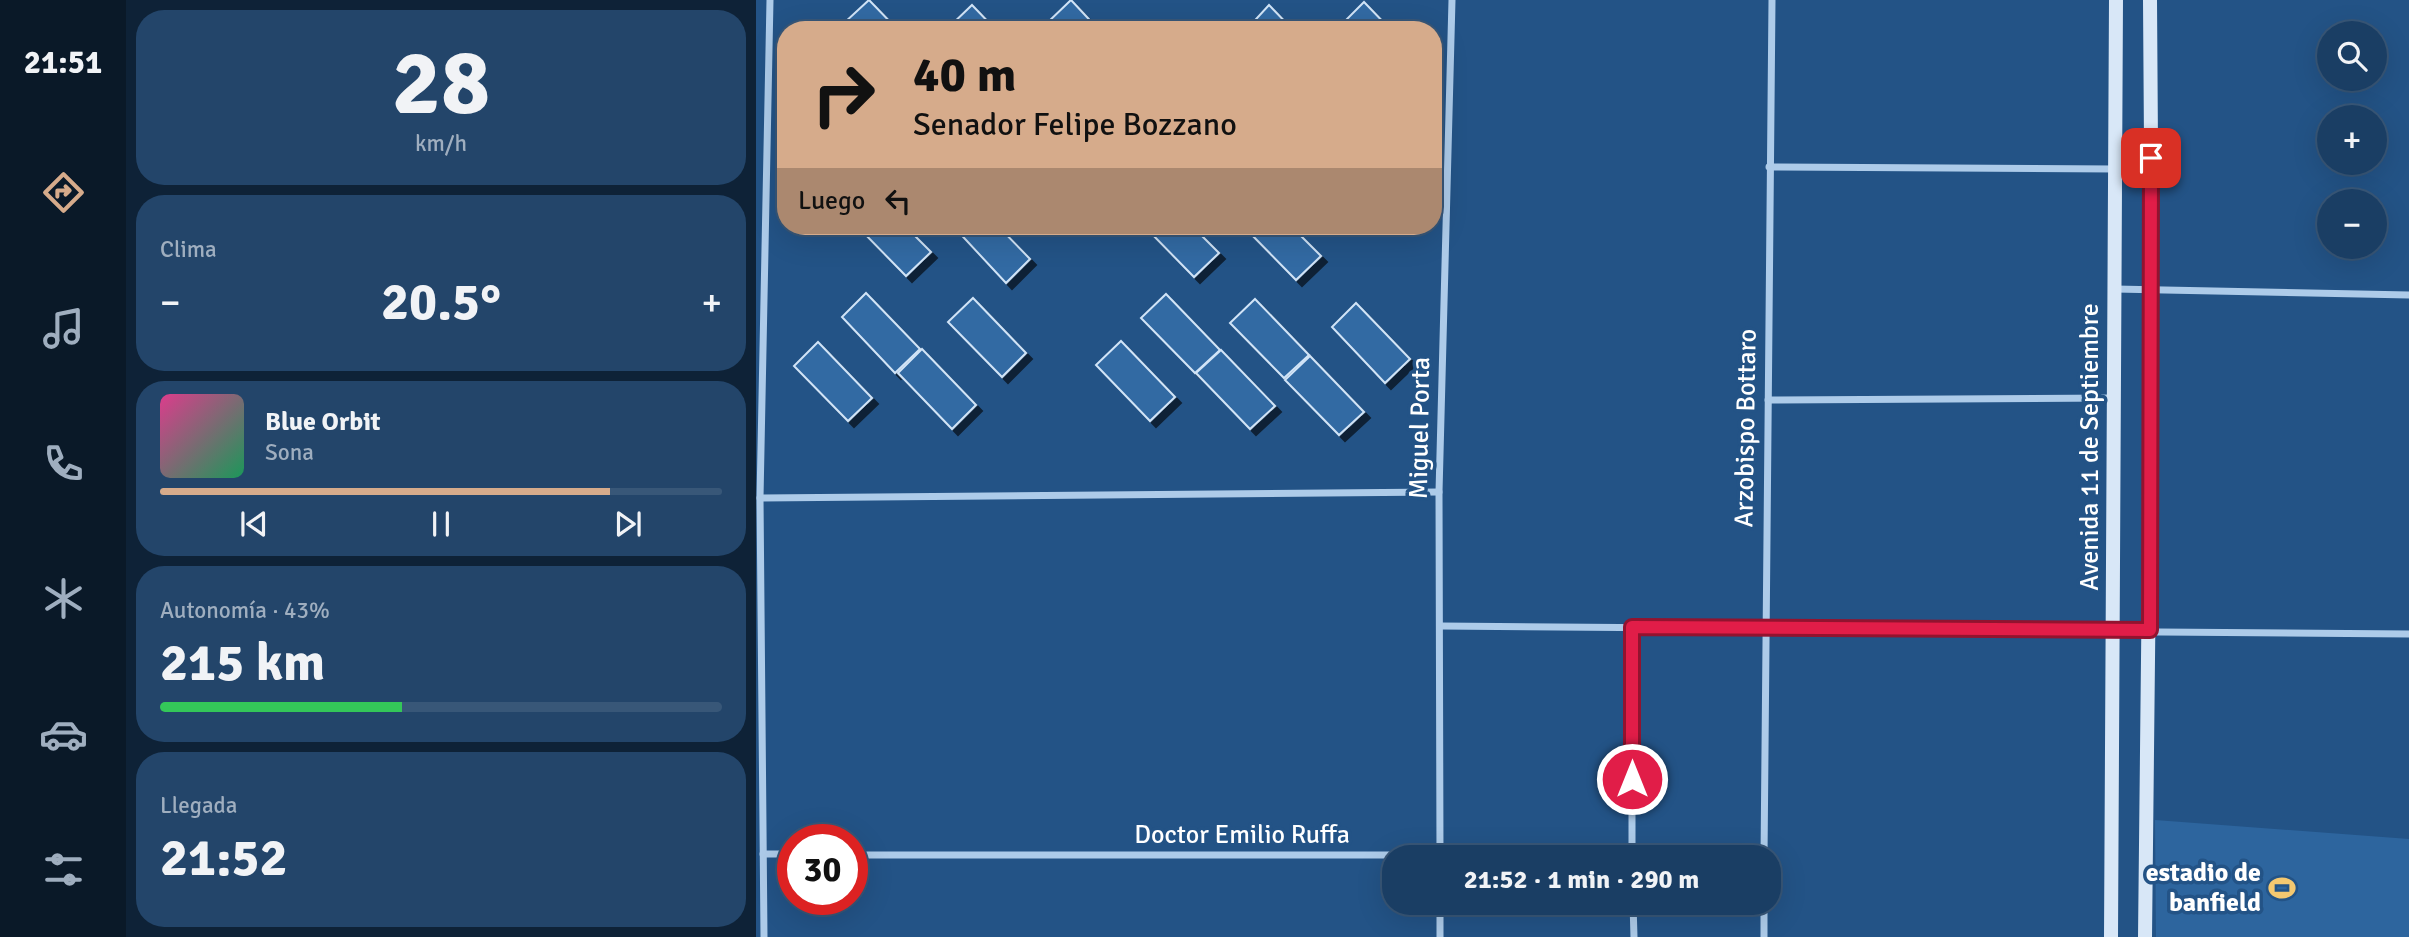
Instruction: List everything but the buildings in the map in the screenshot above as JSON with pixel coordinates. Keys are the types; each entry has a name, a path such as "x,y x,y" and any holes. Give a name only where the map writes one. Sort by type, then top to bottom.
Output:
{"main road":[{"name":"Avenida 11 de Septiembre","path":"2111,937 2116,0"},
{"path":"2145,937 2152,290 2150,0"}],"street":[{"path":"764,937 758,617 770,0"},
{"name":"Miguel Porta","path":"1440,845 1439,492 1452,0"},
{"name":"Arzobispo Bottaro","path":"1764,845 1763,628 1772,0"},
{"path":"1769,167 2116,169"},
{"path":"2115,289 2409,295"},
{"path":"1768,400 2114,398"},
{"path":"760,498 1439,492"},
{"path":"1441,626 2409,634"},
{"path":"1632,627 1632,845"},
{"path":"763,854 777,854"},
{"name":"Doctor Emilio Ruffa","path":"868,855 1382,857"},
{"path":"1440,915 1440,937"},
{"path":"1633,915 1634,937"},
{"path":"1764,915 1764,937"}],"shaded area":[{"name":"estadio de banfield","path":"2155,820 2409,839 2409,937 2156,937"}],"place":[{"name":"estadio de banfield","path":"2282,888"}],"route":[{"path":"1632,779 1632,627 2150,630 2151,158"}]}
